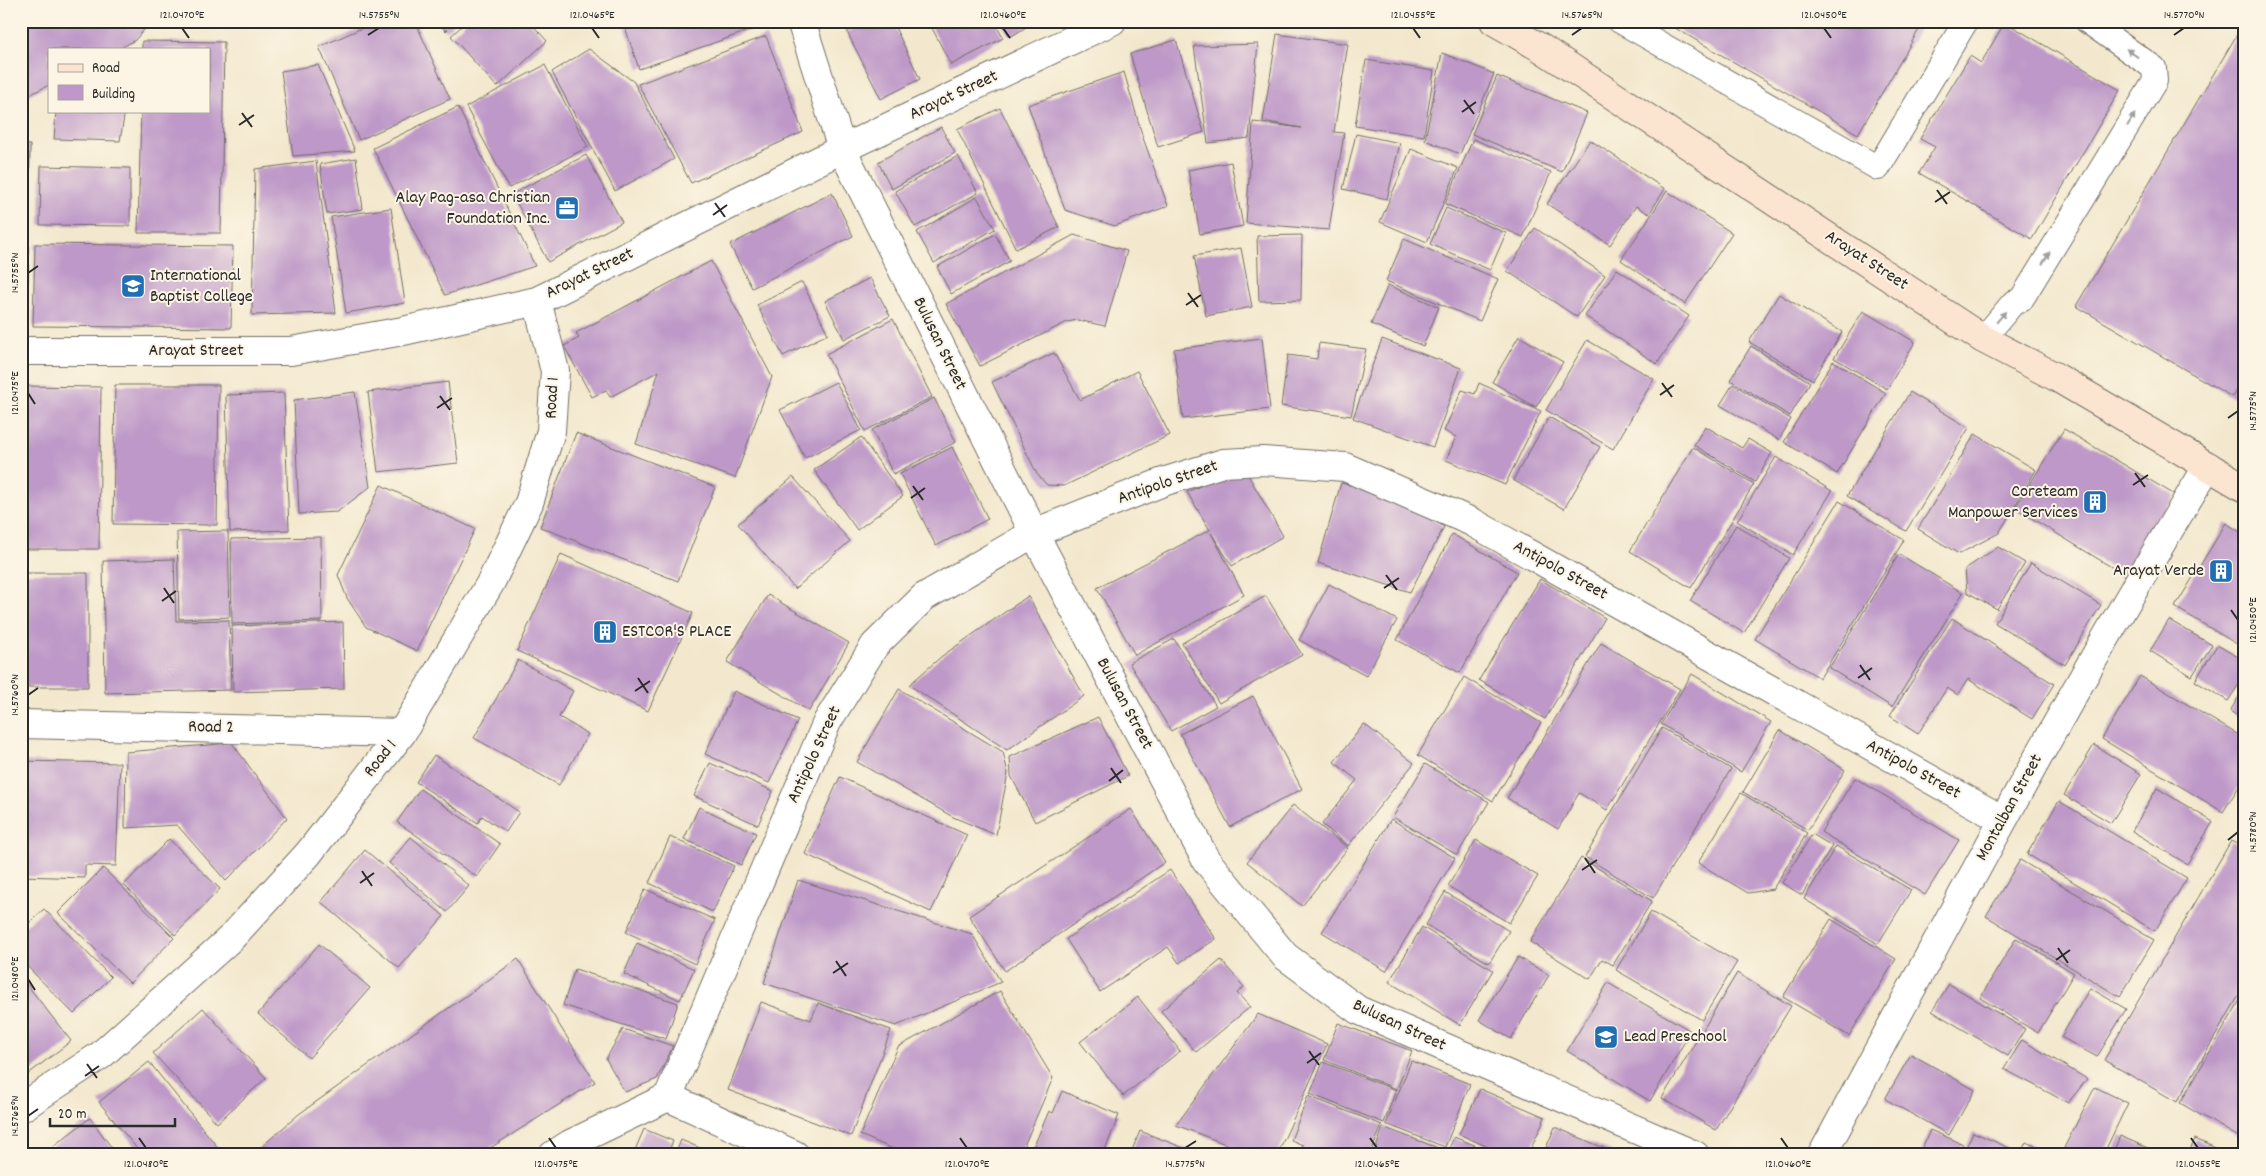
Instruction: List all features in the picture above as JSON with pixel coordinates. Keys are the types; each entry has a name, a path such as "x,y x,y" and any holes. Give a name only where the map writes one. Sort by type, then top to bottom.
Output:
{"street":[{"name":"Bulusan Street","path":"801,21 842,149 1034,533 1206,860 1285,956 1358,1010 1694,1155"},
{"name":"Arayat Street","path":"21,350 291,351 403,331 537,301 842,149 1112,21"},
{"name":"Arayat Street","path":"1494,21 1541,48 1983,339 2056,377 2245,488"},
{"name":"Road 1","path":"21,1108 101,1055 231,938 308,854 402,733 491,582 529,503 551,431 555,371 537,301"},
{"name":"Antipolo Street","path":"668,1097 827,722 875,645 924,597 1034,533 1163,482 1223,463 1264,461 1345,468 1472,522 2002,820"},
{"name":"Montalban Street","path":"1822,1155 2002,820 2174,521 2208,466"},
{"name":"Road 2","path":"21,724 402,733"},
{"path":"553,1155 570,1144 668,1097 795,1155"}],"lane":[{"path":"1620,21 1878,168 1966,21"},
{"path":"1983,339 2013,302 2021,300 2155,81 2154,68 2087,21"}],"building":[{"path":"30,21 152,21 135,40 121,48 48,48 48,86 21,99 21,26"},
{"path":"378,21 415,21 450,99 359,140 319,47"},
{"path":"436,21 456,21 446,31"},
{"path":"467,21 529,21 547,41 497,87 451,36"},
{"path":"623,21 770,21 771,23 639,69"},
{"path":"869,21 892,21 920,79 881,99 847,32"},
{"path":"944,21 994,21 1003,38 951,65 932,28"},
{"path":"1001,21 1036,21 1010,37"},
{"path":"1679,21 1924,21 1858,134 1675,28"},
{"path":"2245,21 2245,375 2232,397 2076,306"},
{"path":"2005,22 2120,90 2032,239 1919,173 1935,147 1920,139 1970,56 1981,63"},
{"path":"1277,34 1348,44 1334,132 1344,133 1329,230 1246,223 1253,122 1302,128 1263,121"},
{"path":"766,36 803,132 691,183 638,84"},
{"path":"1176,40 1204,132 1158,147 1130,54"},
{"path":"142,41 224,42 221,233 138,233 141,112 210,112 210,48 142,48"},
{"path":"1258,44 1249,138 1208,143 1194,46"},
{"path":"589,49 634,82 674,159 615,191 552,72"},
{"path":"1442,53 1494,74 1460,154 1425,140"},
{"path":"1366,60 1434,71 1424,136 1355,126"},
{"path":"318,65 355,151 293,156 281,71"},
{"path":"545,65 588,147 509,188 466,107"},
{"path":"1124,72 1143,138 1168,206 1115,226 1065,210 1028,105"},
{"path":"1497,76 1587,113 1562,172 1472,134"},
{"path":"458,107 535,266 445,295 373,148"},
{"path":"1000,108 1059,227 1016,249 957,129"},
{"path":"56,112 125,112 120,141 54,139"},
{"path":"941,127 955,153 892,189 878,162"},
{"path":"1356,134 1400,143 1387,199 1343,189"},
{"path":"1473,139 1551,172 1523,237 1445,204"},
{"path":"1590,140 1665,189 1649,214 1636,206 1610,245 1547,204"},
{"path":"21,145 30,145 28,283 21,283"},
{"path":"1411,149 1458,168 1427,242 1380,222"},
{"name":"Alay Pag-asa Christian Foundation Inc.","path":"586,155 622,222 548,262 512,194"},
{"path":"958,156 978,193 915,227 895,191"},
{"path":"356,158 363,209 327,214 320,164"},
{"path":"316,161 336,313 252,315 255,169"},
{"path":"1231,162 1243,226 1200,234 1188,170"},
{"path":"41,166 130,168 130,226 40,225"},
{"path":"1667,191 1732,233 1685,304 1621,260"},
{"path":"832,193 853,236 752,288 730,245"},
{"path":"977,197 995,229 934,263 917,232"},
{"path":"391,208 405,303 346,313 331,217"},
{"path":"1446,208 1506,233 1490,270 1430,244"},
{"path":"1535,228 1605,275 1577,317 1507,271"},
{"path":"995,234 1010,261 951,294 937,267"},
{"path":"1074,235 1127,251 1105,326 1078,320 1067,322 980,366 946,304"},
{"path":"1302,235 1301,300 1259,301 1257,236"},
{"path":"1404,239 1498,279 1480,321 1386,281"},
{"name":"International Baptist College","path":"35,244 233,246 231,328 33,326"},
{"path":"1241,248 1252,307 1206,316 1194,256"},
{"path":"711,261 772,377 735,478 636,444 659,371 610,397 606,390 592,397 564,346 579,338 576,333"},
{"path":"1617,269 1689,316 1657,364 1585,316"},
{"path":"870,278 890,316 844,339 825,301"},
{"path":"802,282 828,334 783,356 757,305"},
{"path":"1388,285 1439,307 1423,346 1371,324"},
{"path":"1779,294 1842,332 1813,380 1749,342"},
{"path":"1863,311 1915,342 1887,389 1834,358"},
{"path":"893,319 932,397 865,431 826,354"},
{"path":"1519,336 1563,362 1536,407 1492,382"},
{"path":"1262,338 1270,409 1183,419 1174,349"},
{"path":"1382,339 1461,368 1433,447 1353,418"},
{"path":"1587,340 1654,379 1613,449 1546,410"},
{"path":"1319,343 1366,349 1351,416 1281,406 1288,355 1317,359"},
{"path":"1751,346 1810,382 1790,416 1730,380"},
{"path":"1054,353 1080,400 1137,371 1170,435 1064,486 1047,485 1037,474 992,382"},
{"path":"1833,361 1886,393 1837,474 1784,442"},
{"path":"448,382 458,463 378,472 368,392"},
{"path":"836,382 861,430 805,458 780,410"},
{"path":"1479,383 1541,411 1505,485 1446,460 1456,437 1444,431 1462,390 1475,394"},
{"path":"1733,384 1791,419 1779,440 1720,405"},
{"path":"115,385 219,385 217,525 113,524"},
{"path":"21,386 101,387 99,549 21,549"},
{"path":"355,392 370,487 337,512 299,514 294,400"},
{"path":"1910,392 1969,428 1906,531 1847,496"},
{"path":"284,393 289,530 230,532 226,395"},
{"path":"934,398 956,442 893,474 872,430"},
{"path":"1549,417 1600,447 1564,509 1513,480"},
{"path":"1705,426 1742,448 1748,439 1772,453 1755,482 1694,445"},
{"name":"Coreteam Manpower Services","path":"2064,429 2175,495 2126,576 2015,508"},
{"path":"576,433 715,487 678,581 540,527"},
{"path":"1975,434 2036,470 1999,533 1959,554 1918,529"},
{"path":"861,437 903,496 857,530 814,470"},
{"path":"952,447 988,519 936,546 900,474"},
{"path":"1693,447 1754,484 1691,588 1630,551"},
{"path":"1776,457 1832,491 1793,555 1737,521"},
{"path":"1243,466 1283,536 1232,566 1211,533 1244,595 1135,655 1097,588 1210,530 1187,492"},
{"path":"793,477 850,541 795,589 738,524"},
{"path":"1341,483 1362,488 1422,511 1444,527 1410,592 1318,563"},
{"path":"381,485 475,529 417,651 366,627 347,598 338,575"},
{"path":"1839,501 1904,540 1820,678 1755,639"},
{"name":"Arayat Verde","path":"2226,523 2245,535 2245,649 2175,607"},
{"path":"1736,525 1789,558 1744,633 1690,601"},
{"path":"228,531 230,617 179,619 177,532"},
{"path":"1452,534 1517,572 1460,673 1397,640"},
{"path":"321,537 322,621 232,624 231,539"},
{"path":"1998,547 2025,563 1997,609 1967,592 1965,569"},
{"name":"ESTCOR'S PLACE","path":"561,554 693,613 648,711 517,651"},
{"path":"1899,554 1963,593 1892,707 1829,668"},
{"path":"174,559 176,621 229,620 231,690 105,693 103,561"},
{"path":"2031,563 2101,605 2065,665 1995,623"},
{"path":"21,573 88,573 88,687 21,687"},
{"path":"1540,579 1605,618 1545,719 1479,680"},
{"path":"1329,584 1397,620 1366,676 1299,640"},
{"path":"768,595 849,643 809,711 727,662"},
{"path":"1028,596 1084,696 1007,750 909,685 942,656"},
{"path":"1266,596 1302,655 1219,703 1182,643"},
{"path":"1952,618 2054,684 2032,719 1968,679 1958,695 1947,688 1918,734 1890,716"},
{"path":"2169,620 2212,645 2192,676 2150,651"},
{"path":"343,622 344,689 233,692 232,626"},
{"path":"1174,639 1216,706 1171,731 1129,663"},
{"path":"1601,643 1680,689 1607,810 1579,793 1558,829 1507,798"},
{"path":"2217,645 2245,661 2245,675 2228,701 2195,681"},
{"path":"518,660 573,691 559,717 588,734 559,785 474,738"},
{"path":"1692,674 1771,722 1741,772 1661,724"},
{"path":"2140,676 2245,739 2245,777 2223,812 2102,739"},
{"path":"1464,677 1541,723 1493,801 1418,755"},
{"path":"2245,687 2245,721 2230,711"},
{"path":"899,689 1003,752 1008,773 996,835 953,817 857,762"},
{"path":"734,691 798,720 769,783 705,754"},
{"path":"1253,696 1302,789 1230,827 1180,734"},
{"path":"1098,717 1128,776 1035,822 1011,776 1010,757"},
{"path":"1364,724 1414,763 1348,846 1322,824 1357,780 1334,762"},
{"path":"1662,728 1731,769 1653,898 1585,857"},
{"path":"1780,730 1845,770 1808,830 1743,792"},
{"path":"232,743 287,818 226,881 177,825 125,828 126,752"},
{"path":"2094,745 2141,774 2111,823 2064,795"},
{"path":"434,755 519,812 506,832 482,816 478,823 416,782"},
{"path":"21,761 120,763 116,866 85,865 85,878 21,876"},
{"path":"710,763 773,791 758,825 694,796"},
{"path":"1425,764 1489,802 1457,855 1393,817"},
{"path":"840,777 967,835 931,912 805,854"},
{"path":"1855,778 1959,840 1925,895 1821,832"},
{"path":"2157,788 2213,822 2187,864 2132,831"},
{"path":"420,789 500,844 477,877 397,822"},
{"path":"1741,793 1807,833 1773,889 1748,893 1698,863"},
{"path":"2059,801 2187,878 2155,931 2027,854"},
{"path":"1293,805 1348,848 1302,906 1247,862"},
{"path":"699,807 756,833 741,865 684,839"},
{"path":"1131,809 1165,862 1005,971 969,916"},
{"path":"1391,819 1455,858 1386,971 1322,932"},
{"path":"1812,834 1832,846 1802,895 1782,883"},
{"path":"411,837 469,886 447,912 389,863"},
{"path":"670,837 734,866 713,912 649,883"},
{"path":"169,839 220,889 175,935 124,885"},
{"path":"1476,840 1538,876 1509,923 1448,886"},
{"path":"2231,841 2245,848 2245,985 2177,1102 2104,1060"},
{"path":"1836,846 1911,890 1878,944 1804,899"},
{"path":"365,850 444,916 399,968 321,902"},
{"path":"1581,858 1652,901 1613,965 1602,959 1590,979 1530,942"},
{"path":"2020,860 2154,940 2120,997 1986,916"},
{"path":"103,868 174,938 130,983 58,913"},
{"path":"1170,870 1216,939 1179,963 1168,947 1100,992 1066,939"},
{"path":"798,880 972,934 1001,982 896,1026 764,983"},
{"path":"645,889 715,920 695,964 626,932"},
{"path":"1445,892 1509,931 1489,963 1426,925"},
{"path":"44,909 111,977 74,1014 21,960 21,930"},
{"path":"1651,912 1737,962 1702,1020 1616,970"},
{"path":"1831,919 1896,959 1849,1036 1783,997"},
{"path":"1422,927 1493,970 1460,1025 1389,982"},
{"path":"2016,938 2074,973 2038,1033 1980,998"},
{"path":"637,943 694,969 680,1000 624,974"},
{"path":"319,944 370,988 309,1058 258,1014"},
{"path":"1518,957 1549,975 1511,1039 1479,1020"},
{"path":"518,959 595,1082 479,1155 252,1155 299,1114"},
{"path":"1221,960 1244,987 1237,993 1250,1007 1196,1052 1161,1011"},
{"path":"575,969 678,1003 666,1039 563,1005"},
{"path":"1737,973 1791,1006 1716,1130 1662,1098"},
{"path":"21,977 71,1041 27,1075 21,1067"},
{"path":"1608,983 1691,1031 1650,1101 1567,1051"},
{"path":"1949,984 2025,1029 2008,1056 1932,1011"},
{"path":"2090,988 2126,1009 2097,1057 2061,1037"},
{"path":"1000,991 1053,1078 1020,1155 907,1155 860,1135 898,1047"},
{"path":"2245,992 2245,1135 2242,1139 2180,1103"},
{"path":"1138,997 1180,1051 1123,1096 1080,1042"},
{"path":"761,1002 811,1020 818,1003 891,1030 851,1136 728,1090"},
{"path":"203,1008 266,1078 217,1123 153,1053"},
{"path":"1258,1014 1327,1044 1277,1155 1254,1155 1176,1125"},
{"path":"1338,1023 1412,1051 1397,1089 1324,1060"},
{"path":"623,1029 673,1046 657,1079 625,1092 606,1059"},
{"path":"2022,1040 2087,1079 2068,1103 2004,1069"},
{"path":"1911,1054 1975,1090 1949,1135 1885,1099"},
{"path":"1411,1061 1470,1084 1445,1147 1386,1124"},
{"path":"149,1062 224,1155 142,1155 99,1102"},
{"path":"1323,1062 1396,1090 1384,1123 1310,1094"},
{"path":"2095,1087 2128,1103 2103,1155 2078,1155 2064,1148"},
{"path":"1480,1089 1545,1117 1528,1155 1506,1155 1459,1134"},
{"path":"1062,1091 1119,1115 1103,1155 1030,1155 1049,1111 1053,1113"},
{"path":"1308,1096 1382,1125 1370,1155 1299,1155 1303,1145 1291,1140"},
{"path":"90,1118 117,1155 57,1155 52,1147"},
{"path":"1383,1127 1443,1150 1441,1155 1385,1155 1375,1151"},
{"path":"1555,1127 1613,1152 1612,1155 1543,1155"},
{"path":"644,1129 673,1141 667,1155 633,1155"},
{"path":"1930,1130 1963,1144 1958,1155 1919,1155"},
{"path":"1140,1131 1192,1151 1190,1155 1130,1155"},
{"path":"1973,1132 2014,1150 2012,1155 1963,1155"},
{"path":"2120,1136 2164,1155 2112,1155"},
{"path":"1454,1137 1500,1155 1446,1155"},
{"path":"2195,1139 2232,1155 2188,1155"},
{"path":"681,1140 717,1155 675,1155"},
{"path":"2026,1142 2057,1155 2020,1155"}],"place":[{"name":"Alay Pag-asa Christian Foundation Inc.","path":"567,208"},
{"name":"International Baptist College","path":"133,286"},
{"name":"Coreteam Manpower Services","path":"2095,502"},
{"name":"Arayat Verde","path":"2221,571"},
{"name":"ESTCOR'S PLACE","path":"605,632"},
{"name":"Lead Preschool","path":"1606,1037"}]}
